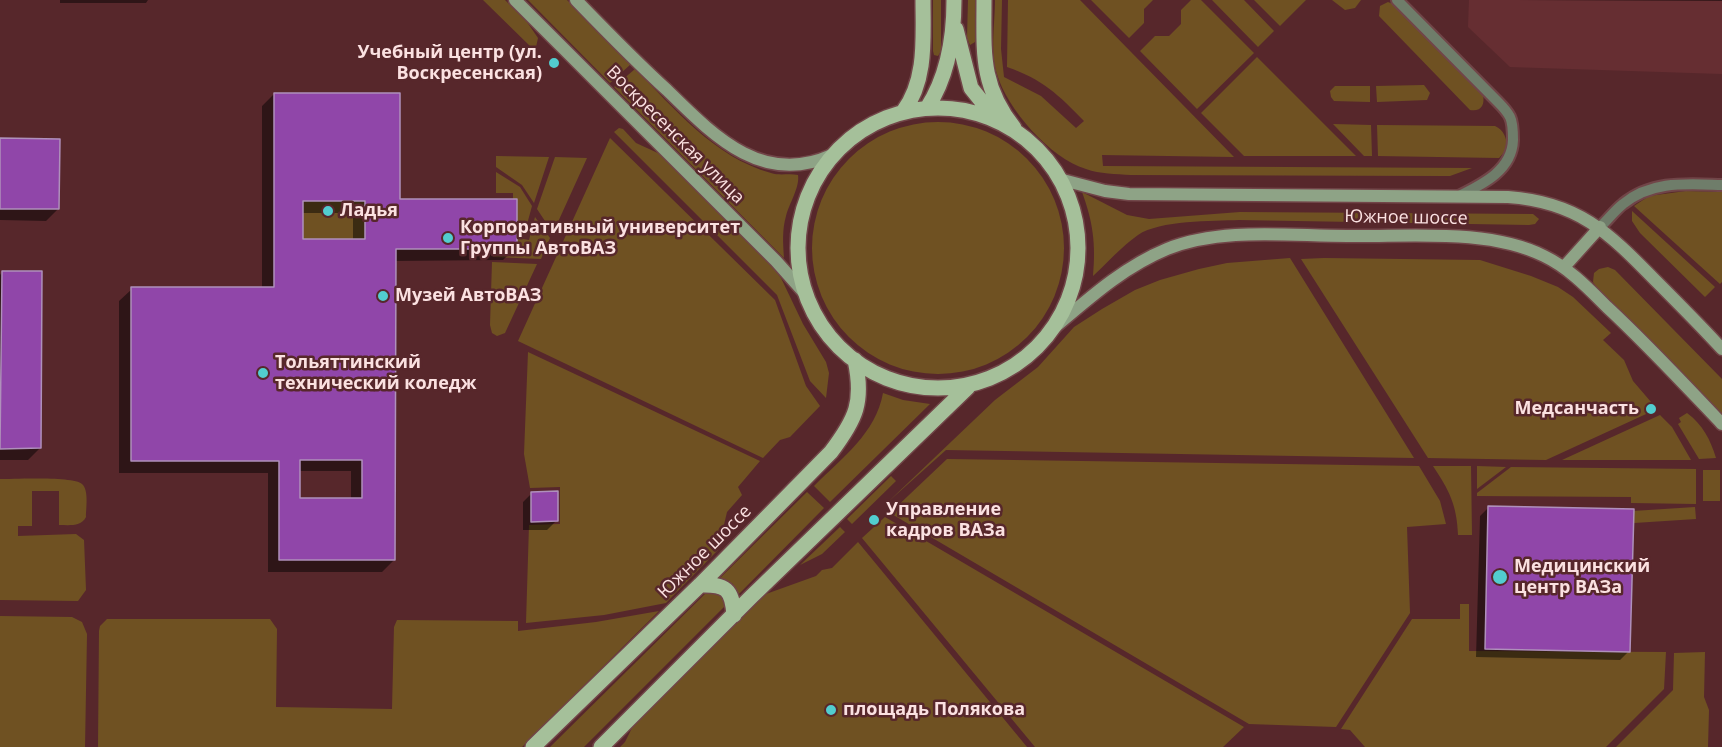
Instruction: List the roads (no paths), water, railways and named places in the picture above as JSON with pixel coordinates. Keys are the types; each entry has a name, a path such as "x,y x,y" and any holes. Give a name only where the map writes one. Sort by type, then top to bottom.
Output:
{"main road":[{"name":"Воскресенская улица","path":"515,0 776,261 808,297"},
{"name":"Воскресенская улица","path":"576,0 637,63 712,133 727,144 746,155 775,164 793,165 819,161 832,155"},
{"path":"903,112 917,88 923,0"},
{"path":"927,108 944,74 954,23 954,0"},
{"path":"984,0 984,54 988,81 1005,117 1050,165 1059,179 1074,218 1078,249 1077,269 1063,311 1048,333 1018,362 1001,374 968,387 938,390 917,387 893,381 855,360 827,330 808,297 800,266 798,248 805,205 813,186 832,155 867,127 903,112 927,108 965,110 998,122 1020,135"},
{"path":"954,23 971,88 998,122"},
{"name":"Южное шоссе","path":"1059,179 1105,191 1150,195 1531,198 1554,204 1600,227 1621,244 1722,349"},
{"path":"1564,267 1600,227"},
{"name":"Южное шоссе","path":"1048,333 1108,283 1137,264 1167,249 1215,238 1242,236 1442,237 1491,240 1526,248 1564,267 1647,344 1722,424"},
{"name":"Южное шоссе","path":"533,747 700,585 831,452 848,429 855,414 859,397 859,379 855,360"},
{"path":"601,747 968,387"},
{"path":"700,585 714,585 730,593 734,615"}],"street":[{"path":"1397,0 1498,102 1510,118 1514,132 1513,149 1507,161 1493,176 1456,197"},
{"path":"1600,227 1624,203 1648,190 1668,184 1722,185"}],"place":[{"name":"Учебный центр (ул. Воскресенская)","path":"554,63"},
{"name":"Ладья","path":"328,211"},
{"name":"Корпоративный университет Группы АвтоВАЗ","path":"448,238"},
{"name":"Музей АвтоВАЗ","path":"383,296"},
{"name":"Тольяттинский технический коледж","path":"263,373"},
{"name":"Медсанчасть","path":"1651,409"},
{"name":"Управление кадров ВАЗа","path":"874,520"},
{"name":"Медицинский центр ВАЗа","path":"1500,577"},
{"name":"площадь Полякова","path":"831,710"}]}
